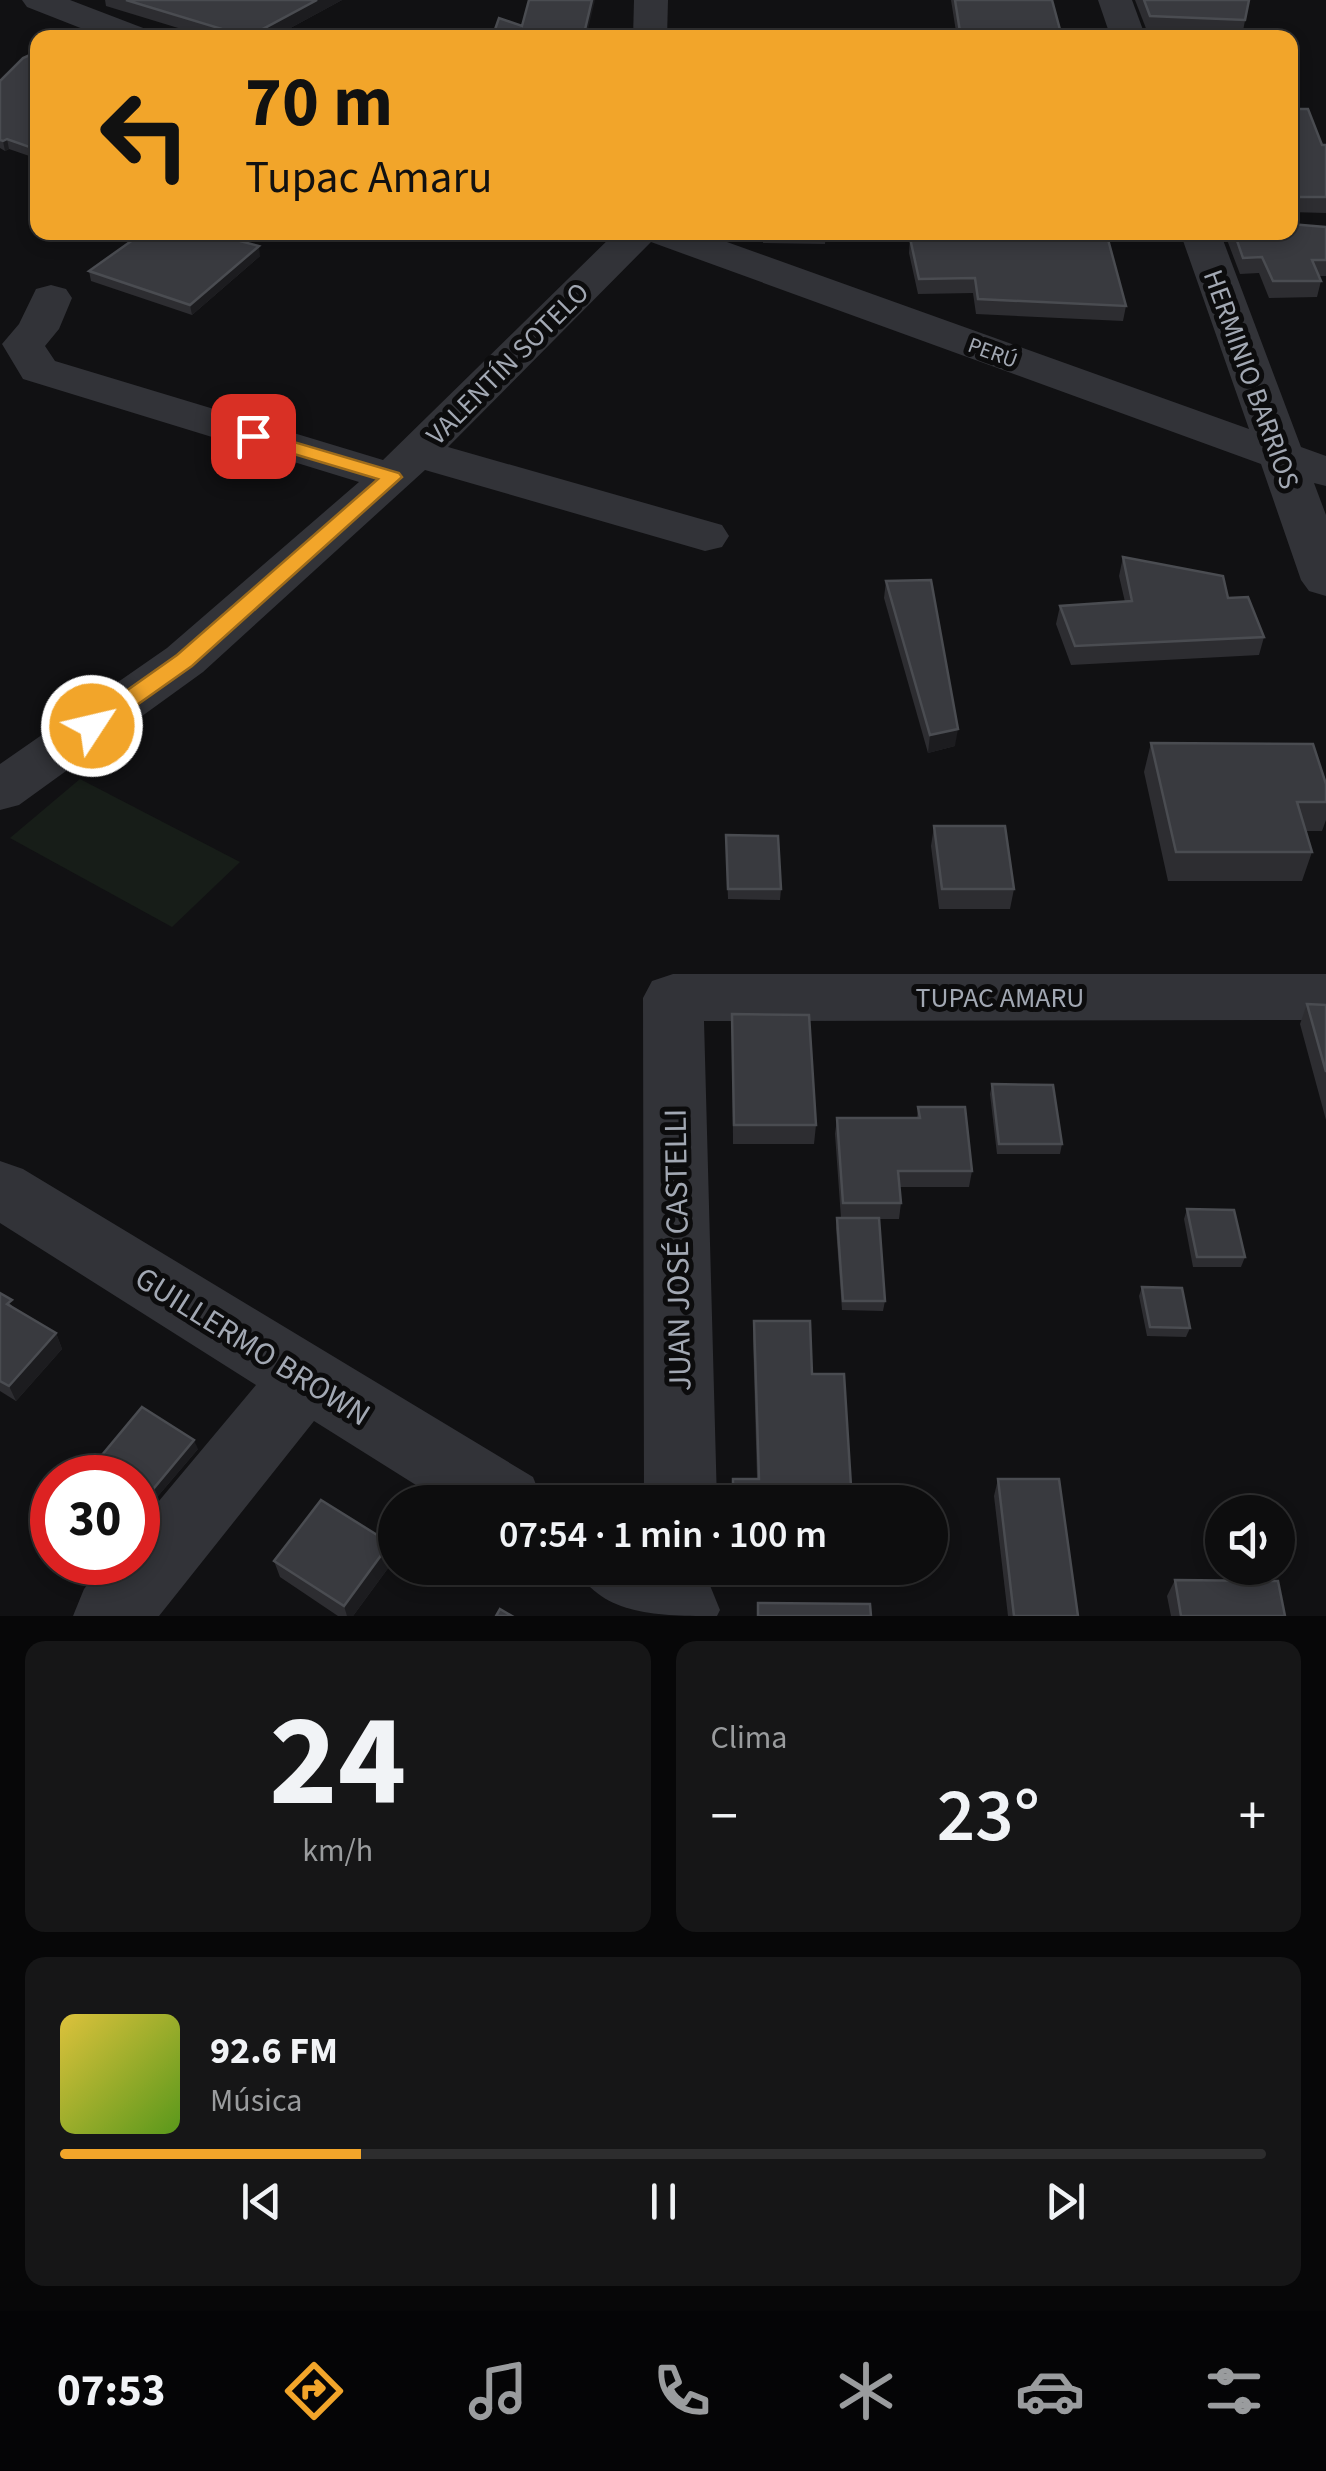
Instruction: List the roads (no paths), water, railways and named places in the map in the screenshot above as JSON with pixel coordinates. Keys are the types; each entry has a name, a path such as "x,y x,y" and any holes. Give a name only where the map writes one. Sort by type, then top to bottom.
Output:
{"street":[{"path":"39,0 118,30"},
{"path":"650,0 650,30"},
{"path":"1115,0 1126,30"},
{"name":"VALENTÍN SOTELO","path":"0,791 184,660 404,465 631,240"},
{"name":"PERÚ","path":"682,240 1326,472"},
{"name":"HERMINIO BARRIOS","path":"1203,240 1326,580"},
{"path":"51,298 38,329 24,344 38,370 404,465 705,536"},
{"name":"TUPAC AMARU","path":"673,998 1326,997"},
{"name":"JUAN JOSÉ CASTELLI","path":"673,998 680,1485"},
{"name":"GUILLERMO BROWN","path":"0,1190 479,1485"},
{"path":"110,1616 306,1378"},
{"path":"652,1585 682,1598"}]}
